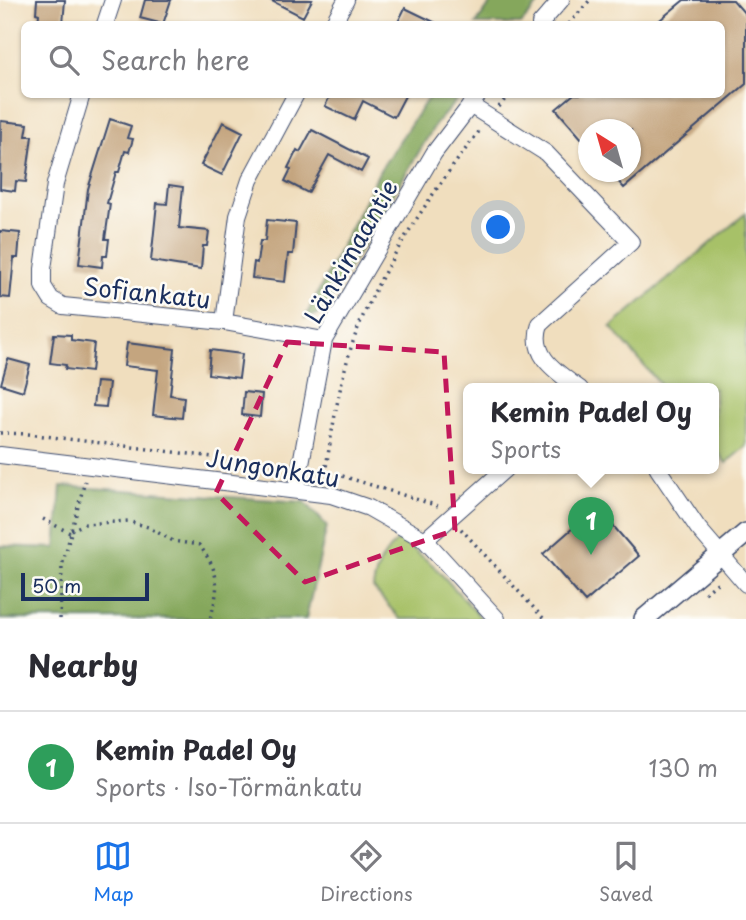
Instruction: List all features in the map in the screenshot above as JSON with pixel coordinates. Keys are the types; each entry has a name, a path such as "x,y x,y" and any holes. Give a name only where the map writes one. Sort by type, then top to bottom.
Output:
{"street":[{"path":"106,21 113,0"},
{"path":"335,21 346,0"},
{"path":"543,21 561,0"},
{"name":"Sofiankatu","path":"81,98 55,184 43,269 43,286 51,299 63,306 224,322 324,340"},
{"path":"224,322 237,216 250,180 294,98"},
{"path":"474,100 489,118 546,153 631,243 540,324 537,338 542,357 549,366 572,383"},
{"name":"Länkimaantie","path":"296,490 324,340 434,153 474,100"},
{"name":"Jungonkatu","path":"0,455 331,495 369,508 425,540 497,619"},
{"path":"425,540 500,474"},
{"path":"661,474 698,528 746,584"},
{"path":"644,619 746,533"}],"path":[{"path":"572,21 590,0"},
{"path":"326,473 338,399 351,350 367,308 409,232 465,149 506,98"},
{"path":"60,619 62,566 89,466"},
{"path":"43,519 70,532"},
{"path":"70,532 85,524 128,521 148,527 173,541 199,545 212,562 217,582 211,619"},
{"path":"704,594 734,570"}],"highlighted area":[{"path":"287,342 444,352 455,530 305,582 216,493"}],"green space":[{"path":"493,0 542,0 524,21 478,21"},
{"path":"428,98 458,98 435,125 326,307 318,314 305,318 380,170"},
{"path":"746,213 746,446 726,463 719,454 719,383 659,383 611,327"},
{"path":"61,486 305,502 327,526 306,619 0,619 0,546 56,548"},
{"path":"400,539 434,566 482,619 400,619 373,588 381,560"}],"building":[{"path":"37,0 65,0 63,21 38,21 39,14 36,13"},
{"path":"145,0 171,0 164,21 140,18"},
{"path":"270,0 312,0 303,17"},
{"path":"684,0 733,0 746,15 746,84 641,174 641,119 578,119 578,134 556,109 569,98 725,98 725,21 659,21"},
{"path":"405,8 432,21 398,21"},
{"path":"329,98 404,98 394,117 363,101 354,120 325,106"},
{"path":"110,119 131,126 127,138 133,139 129,152 125,151 119,172 116,172 107,203 110,204 105,239 109,239 107,256 103,256 102,267 79,264 88,189"},
{"path":"1,121 28,124 26,136 32,136 26,182 16,181 15,191 0,189"},
{"path":"223,122 243,132 222,175 201,165"},
{"path":"312,130 368,159 361,172 329,155 308,193 285,181 297,150 300,152"},
{"path":"619,182 631,182 624,188"},
{"path":"169,185 183,187 179,228 209,231 207,246 203,246 201,269 151,261 157,203 167,204"},
{"path":"267,220 296,223 293,254 288,254 285,282 252,278 260,241 265,241"},
{"path":"0,231 20,233 18,258 14,258 10,298 0,297"},
{"path":"54,334 71,335 71,340 94,343 91,372 65,369 66,365 50,363"},
{"path":"127,343 175,349 170,395 184,397 182,418 153,415 158,370 124,366"},
{"path":"210,350 242,354 239,378 208,374"},
{"path":"8,359 30,365 23,391 1,384"},
{"path":"96,382 109,383 106,407 93,406"},
{"path":"244,392 262,394 260,417 242,415"},
{"path":"597,507 639,556 585,602 543,554"}],"place":[{"name":"Kemin Padel Oy","path":"591,555"}]}
